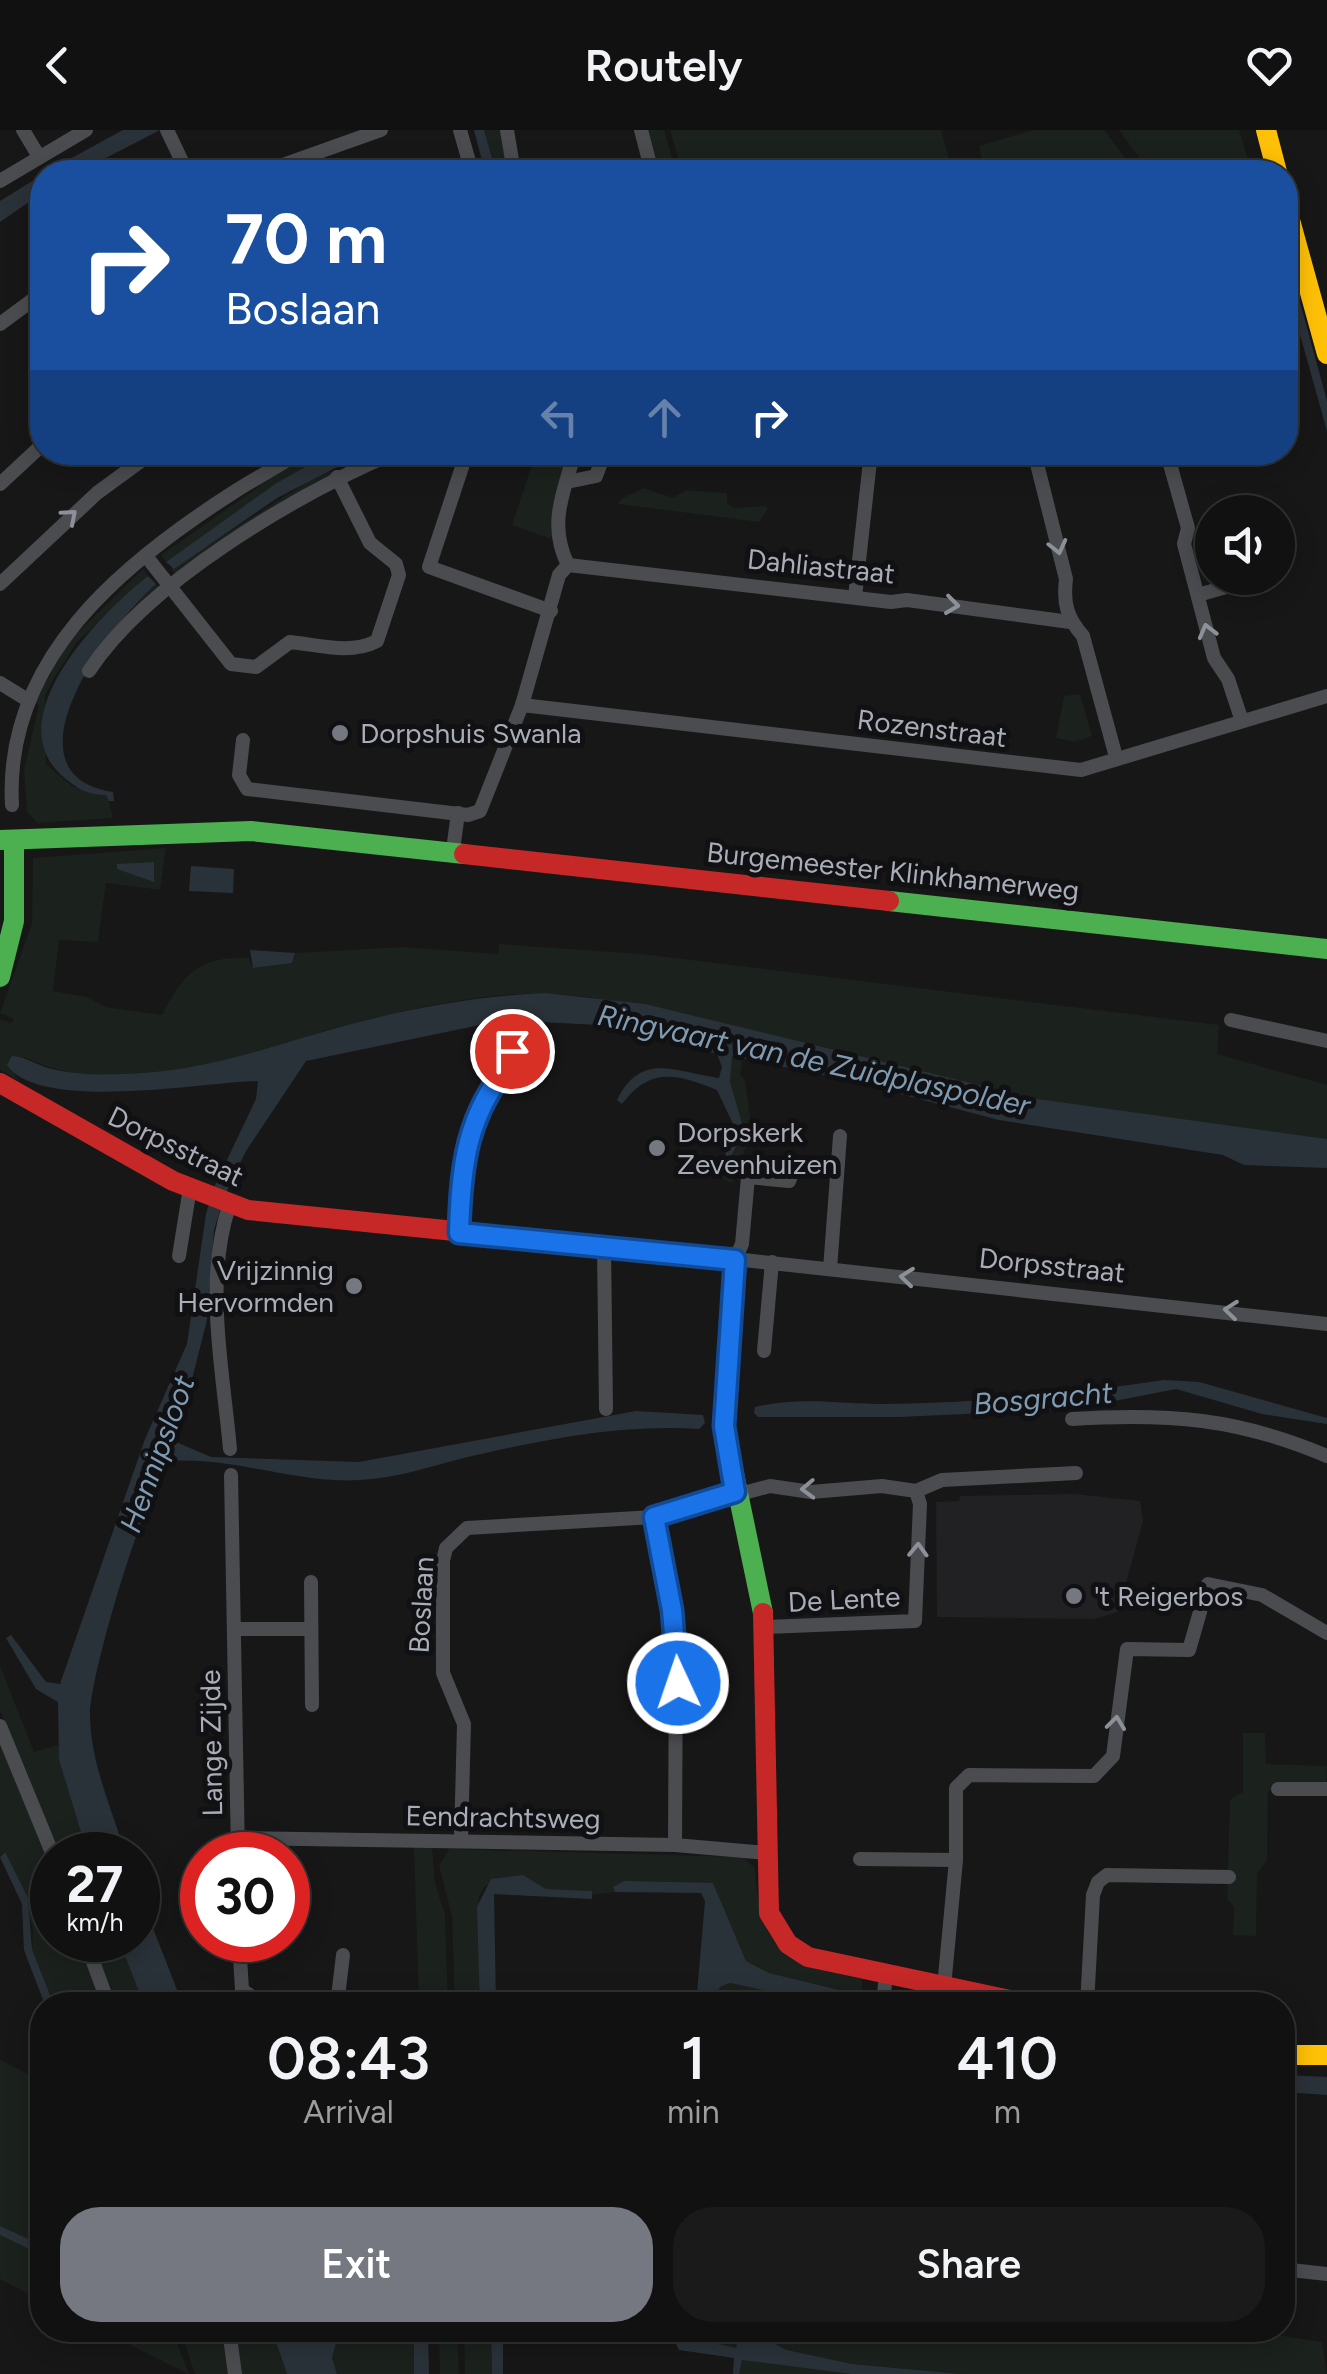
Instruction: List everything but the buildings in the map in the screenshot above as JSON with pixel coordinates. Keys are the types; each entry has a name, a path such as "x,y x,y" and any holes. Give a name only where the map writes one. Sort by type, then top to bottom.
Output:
{"street":[{"path":"23,130 38,155"},
{"path":"31,160 86,130"},
{"path":"297,160 381,130"},
{"path":"460,130 469,160"},
{"path":"506,130 512,160"},
{"path":"640,130 649,160"},
{"path":"1266,130 1274,160"},
{"path":"169,133 182,160"},
{"path":"0,182 30,161"},
{"path":"1298,252 1327,354"},
{"path":"0,324 30,302"},
{"path":"0,484 30,456"},
{"path":"0,584 84,504 136,465"},
{"path":"12,806 5,778 26,699 56,645 76,620 146,556 233,492 278,465"},
{"path":"89,671 108,646 172,588 240,536 337,477 365,465"},
{"path":"462,465 429,567 550,611"},
{"path":"243,740 239,775 248,790 458,814 474,814 484,806 522,705 559,575 568,566 556,542 571,465"},
{"path":"566,482 596,476 600,465"},
{"path":"855,597 870,465"},
{"path":"1037,465 1066,579 1064,597 1070,622 1083,636 1116,758"},
{"path":"1170,465 1188,528 1184,544 1195,583"},
{"path":"146,556 231,664 256,667 290,642 349,649 377,642 399,575 396,564 370,543 337,477"},
{"name":"Dahliastraat","path":"568,566 1070,622"},
{"path":"1198,595 1214,658 1228,679 1242,721"},
{"path":"0,683 26,699"},
{"name":"Rozenstraat","path":"522,705 1080,770 1327,696"},
{"path":"453,850 458,814"},
{"name":"Burgemeester Klinkhamerweg","path":"7,841 251,831 453,850 1327,949"},
{"path":"0,977 14,920 7,841"},
{"path":"1231,1020 1327,1041"},
{"name":"Dorpsstraat","path":"0,1082 229,1206 305,1219 772,1262 1327,1324"},
{"path":"459,1233 461,1166 493,1083"},
{"path":"830,1269 840,1136"},
{"path":"838,1166 802,1166 794,1169 789,1180 748,1177 742,1244 735,1260 724,1426 766,1627 766,1900 774,1925 788,1944 808,1957 969,1992"},
{"path":"179,1256 198,1192"},
{"path":"229,1206 220,1237 217,1278 230,1449"},
{"path":"604,1246 606,1409"},
{"path":"764,1351 772,1262"},
{"path":"1072,1419 1154,1415 1221,1422 1263,1430 1327,1456"},
{"name":"Boslaan","path":"462,1839 464,1724 443,1673 446,1548 467,1528 654,1517 735,1492 770,1486 811,1492 882,1486 916,1491 942,1480 1076,1474"},
{"name":"Lange Zijde","path":"231,1475 238,1832"},
{"name":"De Lente","path":"766,1627 836,1627 855,1620 915,1620 920,1504 916,1491"},
{"path":"654,1517 676,1642 679,1767 675,1845"},
{"path":"310,1582 312,1706"},
{"path":"944,1987 956,1860 956,1788 969,1775 1094,1776 1112,1756 1127,1648 1189,1650 1208,1584 1262,1595 1327,1633"},
{"name":"Lange Zijde","path":"234,1629 310,1629"},
{"path":"0,1726 44,1832"},
{"path":"1278,1789 1327,1789"},
{"name":"Eendrachtsweg","path":"310,1838 675,1845 766,1853"},
{"path":"860,1860 956,1860"},
{"path":"1088,1992 1092,1895 1098,1882 1107,1875 1229,1877"},
{"path":"339,1992 343,1956"},
{"path":"93,1962 105,1992"},
{"path":"240,1962 245,1992"},
{"path":"884,1992 886,1973"},
{"path":"1295,2055 1327,2055"},
{"path":"1295,2270 1327,2274"},
{"path":"231,2342 235,2374"}],"shaded area":[{"path":"484,130 501,130 507,160 493,160"},
{"path":"646,130 664,130 673,160 654,160"},
{"path":"670,130 941,130 950,160 679,160"},
{"path":"1033,130 1104,130 1127,160 982,160 979,146"},
{"path":"1119,130 1239,130 1248,160 1141,160"},
{"path":"290,465 309,465 275,484 166,562 161,555"},
{"path":"532,465 566,465 551,539 512,525"},
{"path":"329,468 332,475 178,578 171,569"},
{"path":"643,488 673,498 686,490 727,493 727,503 734,508 768,509 759,522 618,504"},
{"path":"143,569 148,576 77,642 45,696 46,764 72,786 107,795 113,818 38,823 27,812 24,770 39,705 35,702 67,643"},
{"path":"156,584 161,591 83,671 76,666 102,634"},
{"path":"1080,694 1092,736 1075,742 1056,738 1064,696"},
{"path":"166,848 160,890 106,883 98,942 59,940 53,991 87,997 105,1007 162,1015 177,989 195,970 232,958 249,958 253,968 292,963 295,953 402,947 498,954 499,944 642,954 1219,1025 1217,1054 1327,1085 1327,1139 1025,1098 778,1037 606,1000 548,994 495,996 418,1008 171,1072 95,1076 59,1070 24,1057 15,1076 20,1081 0,1070 0,1019 11,1023 14,1019 0,1013 32,924 33,858"},
{"path":"731,1056 743,1058 740,1075 745,1080 752,1132 732,1183 722,1178 744,1130 730,1082"},
{"path":"1075,1494 1140,1501 1143,1521 1118,1612 1094,1619 937,1617 936,1502 959,1501 960,1496"},
{"path":"0,1666 34,1752 61,1744 59,1760 81,1832 50,1832 0,1710"},
{"path":"1243,1733 1265,1733 1266,1764 1327,1766 1326,1786 1277,1786 1268,1792 1267,1859 1257,1874 1256,1936 1233,1935 1234,1907 1227,1899 1230,1800 1243,1792"},
{"path":"0,1741 37,1832 30,1832 30,1920 4,1852 0,1855"},
{"path":"414,1847 432,1848 435,1883 445,1915 448,1992 419,1992"},
{"path":"449,1849 742,1857 755,1868 762,1918 781,1949 813,1967 862,1979 862,1992 769,1973 746,1961 713,1883 613,1887 615,1892 592,1895 591,1891 546,1889 523,1875 485,1886 479,1896 480,1992 455,1992 452,1916 439,1866"},
{"path":"37,1962 87,1962 98,1992 49,1992"},
{"path":"100,1962 127,1962 139,1992 112,1992"},
{"path":"730,1983 772,1992 718,1992"},
{"path":"0,2060 30,2075 30,2240 0,2226"},
{"path":"0,2235 30,2249 30,2295 0,2279"},
{"path":"1295,2338 1322,2342 1327,2374 961,2374 852,2364 787,2350 771,2342 1295,2342"},
{"path":"125,2342 177,2342 188,2374"},
{"path":"184,2342 224,2342 230,2374 195,2374"},
{"path":"237,2342 276,2342 287,2374 242,2374"},
{"path":"414,2342 414,2374 337,2374 332,2358 336,2343"},
{"path":"439,2342 458,2342 459,2374 440,2374"},
{"path":"464,2342 491,2342 492,2374 465,2374"},
{"path":"708,2342 738,2342 736,2348"},
{"path":"737,2355 929,2374 735,2374"}],"water":[{"path":"123,130 160,130 102,160 68,160"},
{"path":"474,130 484,130 493,160 482,160"},
{"path":"30,182 30,201 0,222 0,201"},
{"path":"1298,295 1327,401 1327,431 1298,327"},
{"path":"308,465 341,465 277,498 174,569 166,562 275,484"},
{"path":"148,576 156,584 112,633 91,665 73,698 64,730 65,759 80,780 113,792 114,801 109,801 106,795 81,789 60,774 45,750 42,723 49,695 84,639"},
{"path":"154,862 154,882 117,869 117,864"},
{"path":"191,866 234,869 233,893 189,891"},
{"path":"250,950 295,953 292,963 253,968"},
{"path":"545,993 645,1004 1037,1099 1327,1139 1327,1168 1244,1165 1223,1155 999,1120 855,1082 732,1056 730,1082 744,1130 723,1174 719,1172 735,1128 717,1090 665,1077 643,1084 622,1104 617,1100 627,1084 649,1070 662,1068 719,1078 722,1067 717,1054 600,1025 519,1021 485,1024 306,1061 246,1151 224,1197 214,1230 207,1320 176,1442 211,1457 359,1462 636,1411 703,1415 705,1423 699,1429 613,1431 556,1439 360,1480 172,1461 148,1504 135,1541 92,1693 91,1732 119,1832 81,1832 59,1760 58,1702 36,1689 6,1638 11,1635 46,1682 60,1684 145,1439 187,1344 206,1214 215,1185 256,1099 258,1081 86,1091 52,1088 25,1080 7,1065 12,1056 48,1068 88,1074 176,1070 402,1012"},
{"name":"Bosgracht","path":"1164,1380 1199,1382 1327,1418 1327,1424 1262,1414 1176,1389 1074,1409 899,1417 758,1417 754,1413 755,1407 788,1402 956,1402"},
{"path":"5,1852 28,1898 30,1962 37,1962 49,1992 40,1992 24,1950 22,1904 0,1857"},
{"path":"523,1875 546,1889 592,1891 592,1899 494,1894 496,1992 480,1992 477,1907 491,1879"},
{"path":"624,1881 713,1883 746,1961 769,1973 847,1992 772,1992 730,1983 718,1992 697,1992 705,1901 701,1893 615,1892 613,1887"},
{"path":"160,1946 178,1992 139,1992 127,1962 160,1962"},
{"path":"1295,2076 1327,2077 1327,2095 1295,2093"},
{"path":"0,2226 30,2240 30,2249 0,2235"},
{"path":"276,2342 338,2342 332,2358 337,2374 287,2374"},
{"path":"414,2342 428,2342 429,2374 414,2374"},
{"path":"491,2342 503,2342 503,2374 492,2374"},
{"path":"675,2342 709,2342 736,2348 737,2342 771,2342 787,2350 852,2364 961,2374 852,2374 742,2360 739,2374 733,2374 734,2358 679,2350"}],"traffic: fast":[{"path":"0,840 251,831 464,854"},
{"path":"0,977 14,921 14,841"},
{"path":"889,901 1327,949"},
{"path":"612,1247 735,1259 724,1426 763,1613"}],"traffic: slow":[{"path":"1266,130 1274,160"},
{"path":"1298,249 1327,354"},
{"path":"1295,2055 1327,2055"}],"traffic: jam":[{"path":"464,854 889,901"},
{"path":"0,1083 173,1181 248,1210 612,1247"},
{"path":"763,1613 769,1913 788,1944 808,1957 973,1992"}],"place":[{"name":"Dorpshuis Swanla","path":"340,733"},
{"name":"Dorpskerk Zevenhuizen","path":"657,1148"},
{"name":"Vrijzinnig Hervormden","path":"354,1286"},
{"name":"'t Reigerbos","path":"1074,1596"}],"route":[{"path":"512,1051 512,1061 493,1083 467,1141 461,1166 459,1233 735,1260 724,1426 735,1492 654,1517 672,1610 678,1683"}],"water label":[{"name":"Ringvaart van de Zuidplaspolder","path":"814,1060"},
{"name":"Hennipsloot","path":"157,1454"}]}
